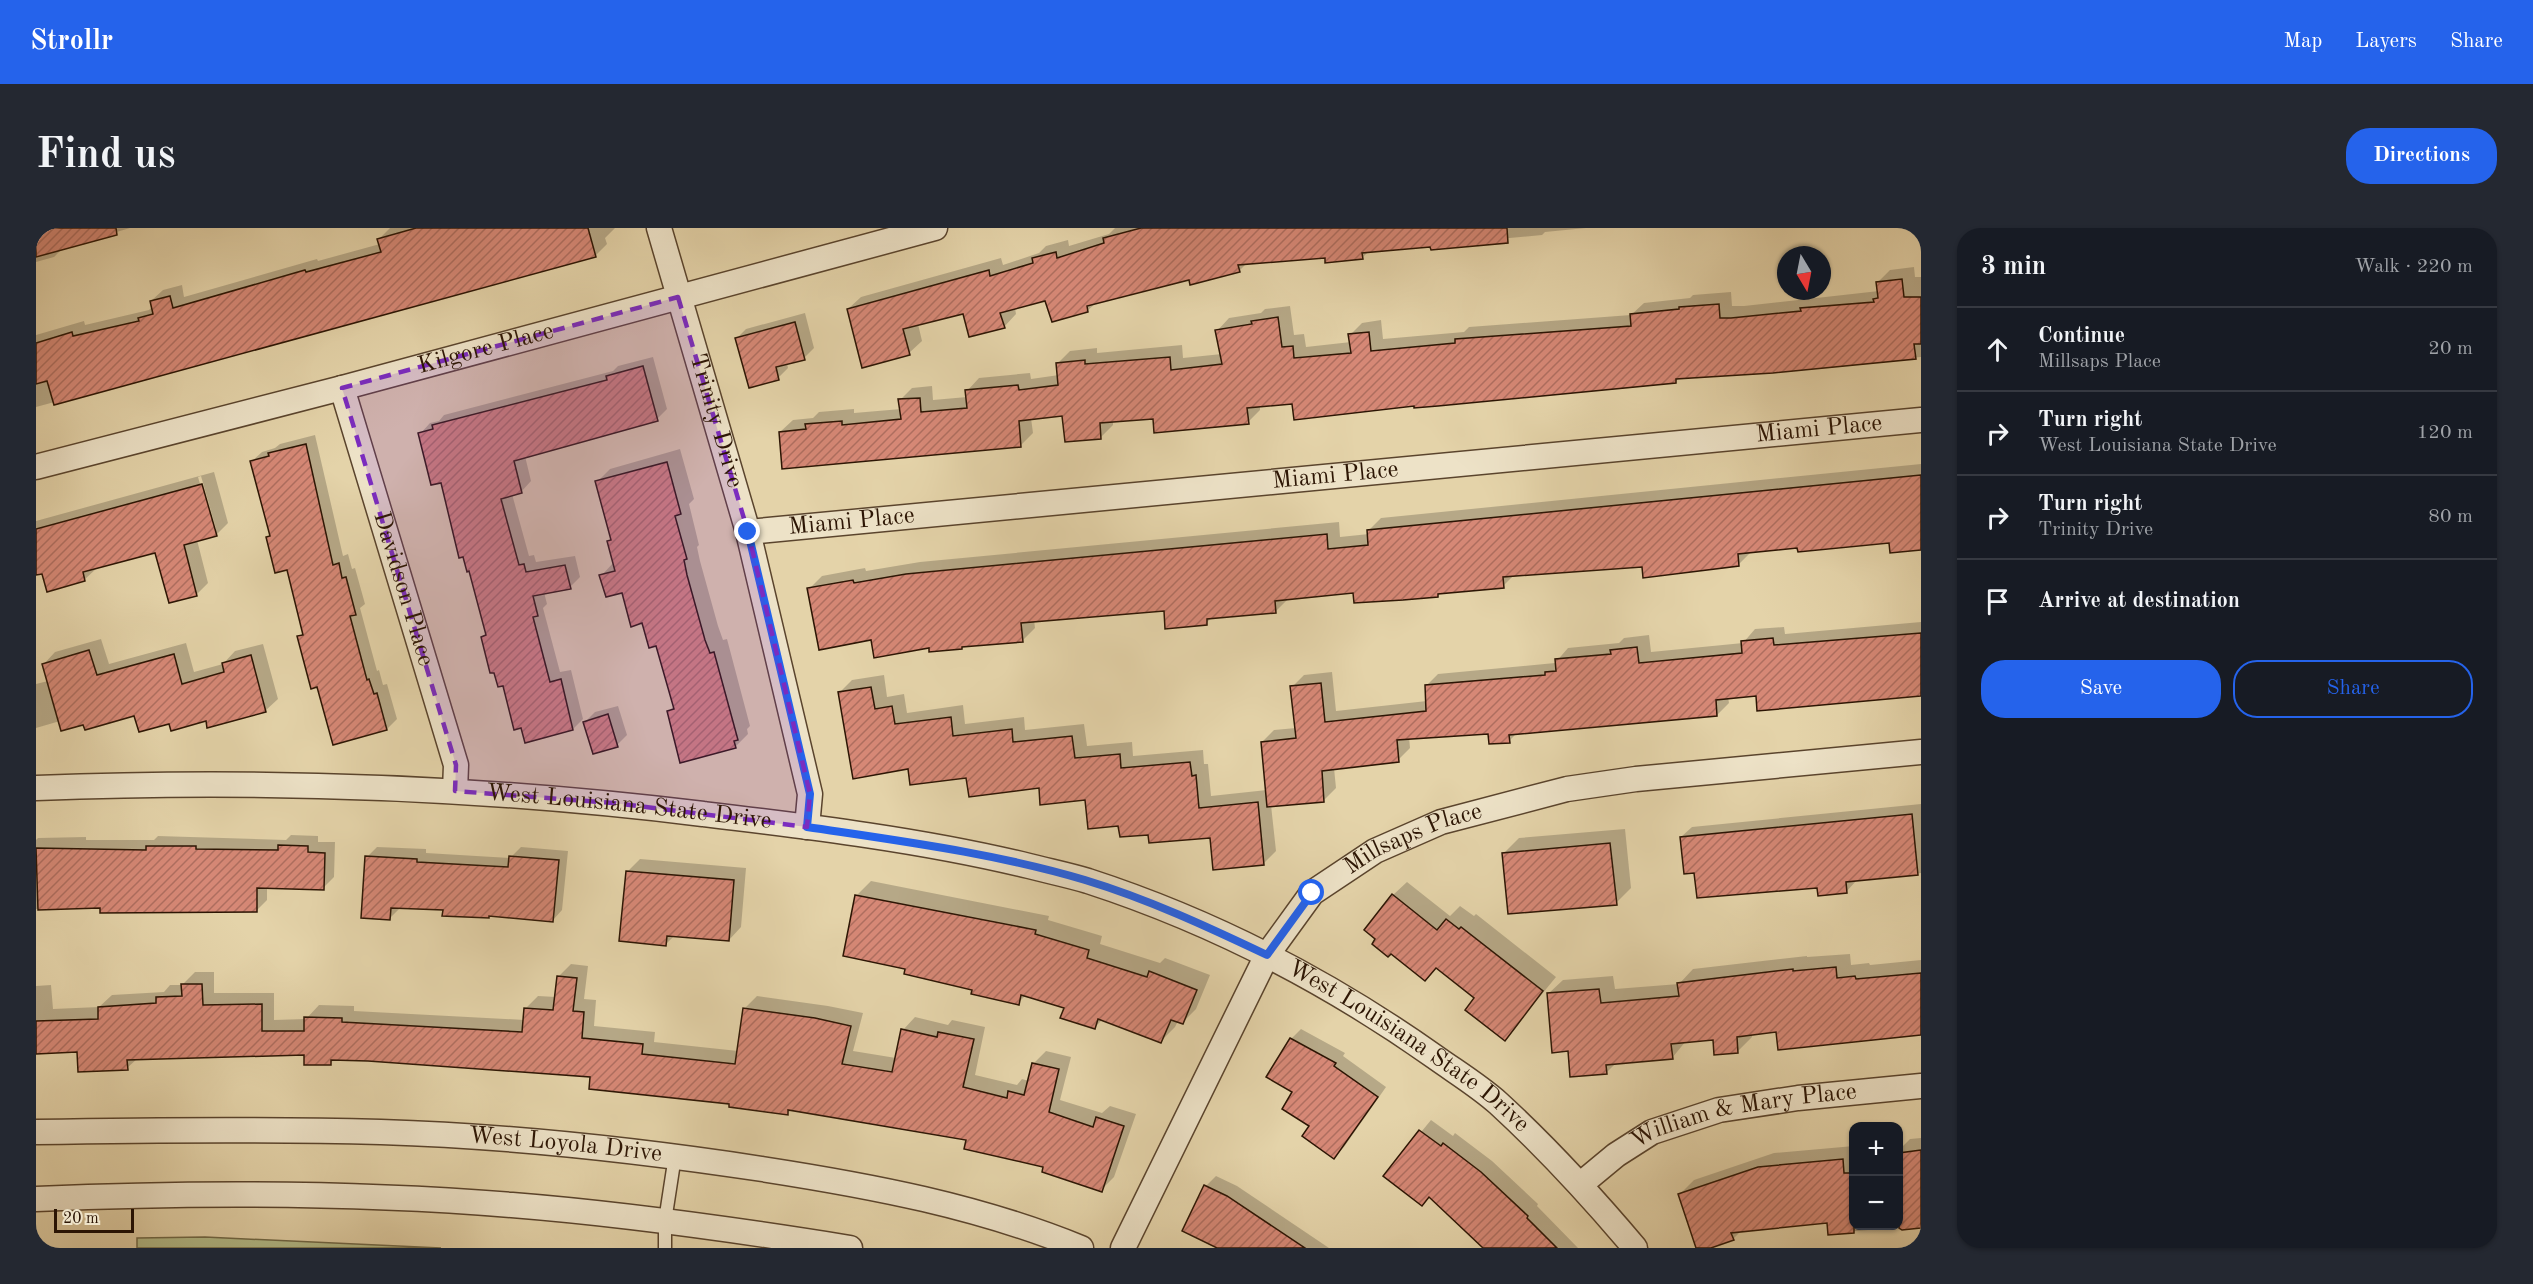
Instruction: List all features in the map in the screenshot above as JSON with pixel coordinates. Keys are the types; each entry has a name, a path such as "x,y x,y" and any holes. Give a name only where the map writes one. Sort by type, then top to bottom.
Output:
{"street":[{"name":"Trinity Drive","path":"659,228 748,532 810,794 807,827"},
{"name":"Kilgore Place","path":"36,467 342,388 935,228"},
{"name":"Davidson Place","path":"342,388 456,765 454,791"},
{"name":"Miami Place","path":"748,532 1921,420"},
{"name":"Millsaps Place","path":"1123,1248 1267,955 1312,893 1375,851 1441,822 1567,789 1636,778 1921,752"},
{"name":"West Louisiana State Drive","path":"36,788 160,783 325,785 454,791 613,803 807,827 961,850 1086,880 1192,920 1267,955 1398,1032 1494,1100 1581,1184 1635,1248"},
{"name":"William & Mary Place","path":"1581,1184 1616,1155 1652,1132 1719,1110 1798,1098 1921,1086"},
{"name":"West Loyola Drive","path":"36,1132 262,1130 385,1132 517,1141 675,1156 862,1185 941,1201 1034,1228 1081,1248"},
{"path":"36,1199 112,1195 262,1194 511,1205 665,1221 850,1248"}],"lane":[{"path":"665,1248 665,1221 675,1156"}],"highlighted area":[{"path":"678,297 748,532 810,794 807,827 613,803 455,791 456,765 342,388"}],"green space":[{"path":"205,1237 441,1248 137,1248 137,1238"}],"building":[{"path":"36,228 116,228 117,235 36,257"},
{"path":"416,228 588,228 596,257 54,405 47,381 36,384 36,343 72,332 73,336 139,321 138,318 153,314 150,301 170,296 173,308 305,270 306,272 381,252 377,239"},
{"path":"1141,228 1507,228 1508,243 1362,253 1363,259 1325,263 1325,258 1238,265 1240,272 1190,285 1189,280 1087,306 1088,312 1052,322 1045,301 1000,313 1005,328 969,337 963,314 903,329 910,355 862,368 847,309 989,270 990,276 1033,263 1032,258 1056,252 1057,258 1104,243 1103,238"},
{"path":"1902,279 1904,297 1921,297 1921,344 1914,344 1916,359 1773,373 1676,379 1676,383 1438,406 1414,408 1414,406 1294,420 1292,404 1247,408 1249,424 1154,433 1153,419 1100,423 1101,439 1065,442 1062,416 1019,421 1021,447 782,469 779,432 806,429 805,424 842,421 842,425 901,419 898,399 920,398 921,412 967,408 965,390 1018,385 1019,390 1058,385 1056,363 1085,360 1085,364 1170,357 1171,370 1222,364 1215,330 1252,324 1251,321 1278,317 1282,347 1293,346 1294,358 1351,353 1348,334 1369,332 1371,351 1455,343 1455,339 1631,326 1630,314 1679,309 1679,307 1719,304 1720,318 1731,318 1801,311 1800,308 1874,302 1873,299 1878,298 1876,282"},
{"path":"795,322 805,360 776,367 779,380 749,388 735,338"},
{"path":"643,366 658,421 514,461 522,493 501,499 519,565 524,564 526,572 565,565 571,589 533,596 538,616 533,617 550,682 561,679 573,730 525,743 521,728 514,730 503,686 498,687 494,673 490,673 481,637 486,635 469,571 467,572 463,557 459,558 441,483 431,485 418,433 433,429 432,425 607,380 606,376"},
{"path":"306,444 333,565 339,563 342,578 346,577 356,615 350,616 367,680 369,679 374,694 377,693 387,730 333,745 317,687 311,689 297,636 303,635 287,570 275,573 266,537 270,536 250,461 269,456 268,453"},
{"path":"667,462 681,514 675,516 687,559 684,560 687,575 705,640 710,653 714,652 738,740 734,741 736,748 680,763 667,711 674,709 656,646 649,648 642,623 631,627 622,593 606,597 599,575 615,571 607,541 611,540 595,481"},
{"path":"1921,475 1921,550 1890,553 1889,543 1798,552 1797,548 1738,554 1739,566 1643,578 1642,567 1503,577 1504,588 1438,594 1438,597 1354,603 1353,593 1275,601 1276,613 1207,619 1207,625 1165,629 1164,611 1021,623 1023,642 929,652 929,648 874,658 871,640 819,650 807,588 906,574 1327,534 1328,549 1368,545 1367,530"},
{"path":"202,484 217,536 184,545 197,596 169,603 155,553 83,572 85,581 47,592 42,574 36,575 36,529"},
{"path":"1921,633 1921,696 1757,711 1756,696 1716,700 1717,716 1509,735 1510,743 1489,744 1488,734 1397,740 1399,762 1322,771 1324,802 1267,807 1261,742 1296,738 1290,686 1321,683 1325,722 1426,711 1425,685 1545,675 1545,672 1556,671 1555,659 1611,654 1610,650 1637,647 1639,663 1742,653 1741,641 1773,638 1774,645"},
{"path":"89,650 97,675 174,654 182,684 224,672 222,663 251,655 266,712 207,728 206,721 171,731 169,724 139,732 134,716 85,730 83,725 61,731 42,664"},
{"path":"871,687 875,709 892,706 895,724 951,717 953,736 1012,729 1013,742 1072,736 1075,758 1120,754 1121,768 1190,762 1192,776 1196,775 1199,808 1258,802 1264,865 1213,870 1210,838 1149,843 1148,835 1120,837 1118,826 1088,829 1085,800 1040,805 1039,788 969,797 966,778 910,785 908,769 853,779 838,692"},
{"path":"608,714 618,747 593,754 583,722"},
{"path":"1912,814 1918,875 1846,882 1847,893 1818,896 1817,888 1697,898 1694,873 1684,874 1680,837"},
{"path":"1610,843 1617,905 1508,914 1502,853"},
{"path":"278,845 308,846 308,852 325,853 324,890 257,888 257,912 100,913 100,908 38,910 36,848 146,850 146,846 196,846 196,849 278,850"},
{"path":"365,856 417,859 417,862 508,867 509,856 559,860 553,922 489,916 489,918 442,916 443,910 391,908 390,920 361,918"},
{"path":"626,871 734,880 729,941 667,936 666,946 619,941"},
{"path":"1392,894 1437,930 1446,919 1459,929 1461,927 1543,991 1505,1041 1465,1010 1474,998 1436,968 1425,981 1391,954 1388,957 1372,944 1375,939 1364,930"},
{"path":"855,895 1036,930 1035,934 1089,950 1087,958 1147,977 1149,971 1197,990 1183,1024 1171,1020 1161,1043 1098,1019 1095,1029 1060,1018 1064,1008 1021,995 1019,1005 971,994 972,990 904,974 905,969 843,956"},
{"path":"1836,967 1837,978 1855,976 1856,979 1921,973 1921,1035 1778,1050 1776,1032 1737,1037 1738,1053 1714,1055 1713,1040 1671,1044 1673,1059 1606,1065 1607,1074 1570,1077 1568,1051 1552,1053 1547,993 1599,989 1601,1003 1679,996 1677,983 1793,969 1793,971"},
{"path":"557,976 577,978 573,1011 584,1012 582,1038 643,1044 642,1054 735,1064 743,1008 815,1018 851,1026 842,1064 892,1072 901,1029 937,1037 938,1032 974,1039 963,1087 1007,1098 1008,1091 1024,1095 1032,1063 1059,1069 1049,1112 1093,1127 1096,1117 1124,1126 1102,1192 1042,1172 1043,1167 964,1149 966,1140 788,1110 788,1115 729,1107 729,1104 589,1089 590,1077 368,1061 331,1060 331,1065 304,1065 304,1055 127,1060 128,1070 78,1072 77,1052 36,1054 36,1021 98,1019 98,1007 156,1003 156,997 182,996 181,984 202,984 203,1005 262,1004 262,1031 304,1031 304,1017 342,1018 342,1022 522,1032 524,1008 553,1010"},
{"path":"1290,1038 1336,1063 1334,1066 1378,1097 1334,1159 1302,1136 1309,1126 1282,1109 1292,1092 1266,1077"},
{"path":"1419,1130 1441,1146 1443,1143 1481,1172 1528,1216 1527,1218 1557,1248 1483,1248 1429,1197 1422,1206 1383,1176"},
{"path":"1921,1150 1921,1228 1903,1230 1903,1152"},
{"path":"1843,1159 1844,1173 1849,1173 1849,1230 1854,1230 1854,1233 1828,1235 1827,1223 1731,1233 1734,1240 1711,1248 1696,1248 1678,1194 1758,1167"},
{"path":"1204,1185 1227,1196 1305,1248 1217,1248 1182,1231"}],"route":[{"path":"748,532 810,794 807,827 961,850 1086,880 1192,920 1267,955 1312,893"}]}
